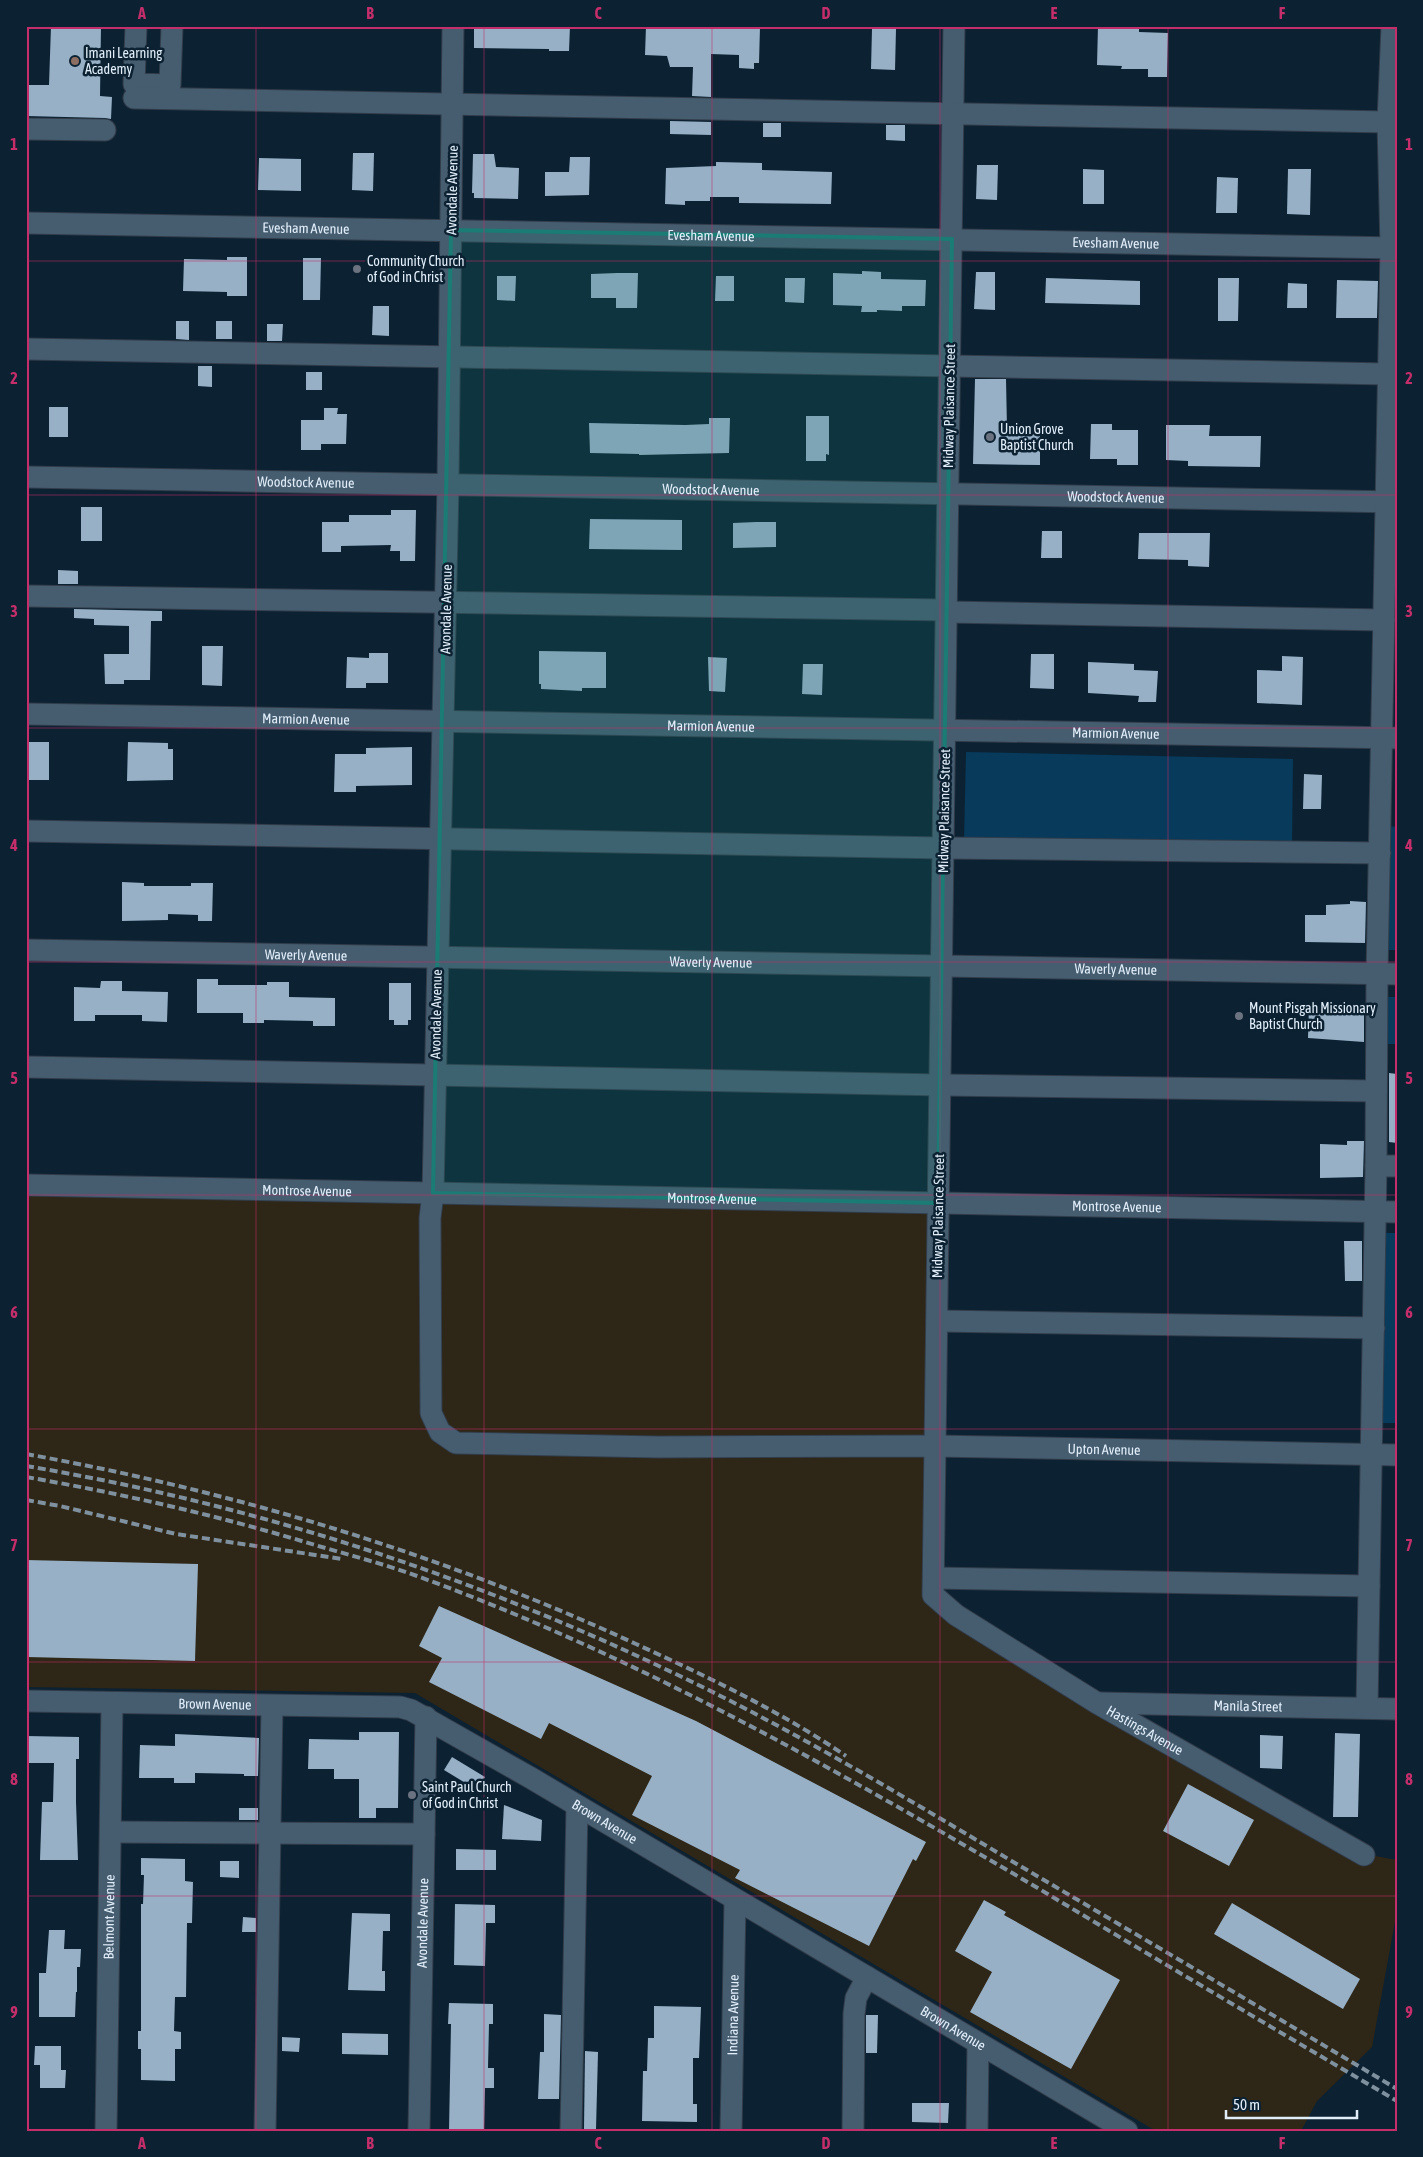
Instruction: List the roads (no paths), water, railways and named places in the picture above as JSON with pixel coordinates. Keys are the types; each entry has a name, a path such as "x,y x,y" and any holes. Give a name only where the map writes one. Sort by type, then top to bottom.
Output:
{"street":[{"path":"136,26 134,84 170,85 172,26"},
{"name":"Avondale Avenue","path":"453,26 444,721 437,956 433,1193 430,1218 431,1413 440,1432 456,1443 658,1447 813,1445"},
{"name":"Midway Plaisance Street","path":"934,1587 954,26"},
{"path":"1367,1708 1376,1211 1387,1166 1376,1091 1387,974 1380,854 1389,738 1384,620 1391,502 1388,374 1394,248 1388,122 1392,26"},
{"path":"134,98 953,112 1388,122"},
{"path":"26,129 104,130"},
{"name":"Evesham Avenue","path":"26,223 1394,248"},
{"path":"26,349 1388,374"},
{"name":"Woodstock Avenue","path":"26,477 1391,502"},
{"path":"26,596 1384,620"},
{"name":"Marmion Avenue","path":"26,714 1389,738"},
{"path":"26,832 1380,854"},
{"name":"Waverly Avenue","path":"26,950 1387,974"},
{"path":"26,1067 940,1085 1376,1091"},
{"name":"Montrose Avenue","path":"26,1185 1397,1212"},
{"path":"937,1321 1374,1328"},
{"name":"Upton Avenue","path":"813,1445 1397,1455"},
{"path":"934,1587 1369,1586"},
{"name":"Hastings Avenue","path":"934,1587 956,1615 1097,1703 1364,1854"},
{"name":"Brown Avenue","path":"26,1701 400,1707 426,1717 978,2043 1096,2122 1128,2131"},
{"name":"Belmont Avenue","path":"106,2131 112,1703"},
{"name":"Manila Street","path":"1097,1703 1397,1709"},
{"path":"265,2131 272,1706"},
{"name":"Avondale Avenue","path":"419,2131 426,1717"},
{"path":"571,2131 577,1806"},
{"path":"111,1832 424,1834"},
{"name":"Indiana Avenue","path":"731,2131 735,1900"},
{"path":"853,2131 854,2014 856,1998 867,1977"},
{"path":"977,2131 978,2043"}],"railway":[{"path":"26,1454 105,1469 183,1487 260,1507 413,1554 488,1582 636,1644 770,1709 846,1756"},
{"path":"26,1466 109,1481 190,1500 352,1545 509,1601 587,1633 708,1690 795,1735 925,1809 1397,2089"},
{"path":"26,1477 135,1498 279,1534 417,1576 499,1607 578,1642 657,1678 734,1717 885,1800 1036,1887 1397,2101"},
{"path":"26,1500 60,1506 176,1534 342,1559"}],"place":[{"name":"Imani Learning Academy","path":"75,61"},
{"name":"Community Church of God in Christ","path":"357,269"},
{"name":"Union Grove Baptist Church","path":"990,437"},
{"name":"Mount Pisgah Missionary Baptist Church","path":"1239,1016"},
{"name":"Saint Paul Church of God in Christ","path":"412,1795"}]}
